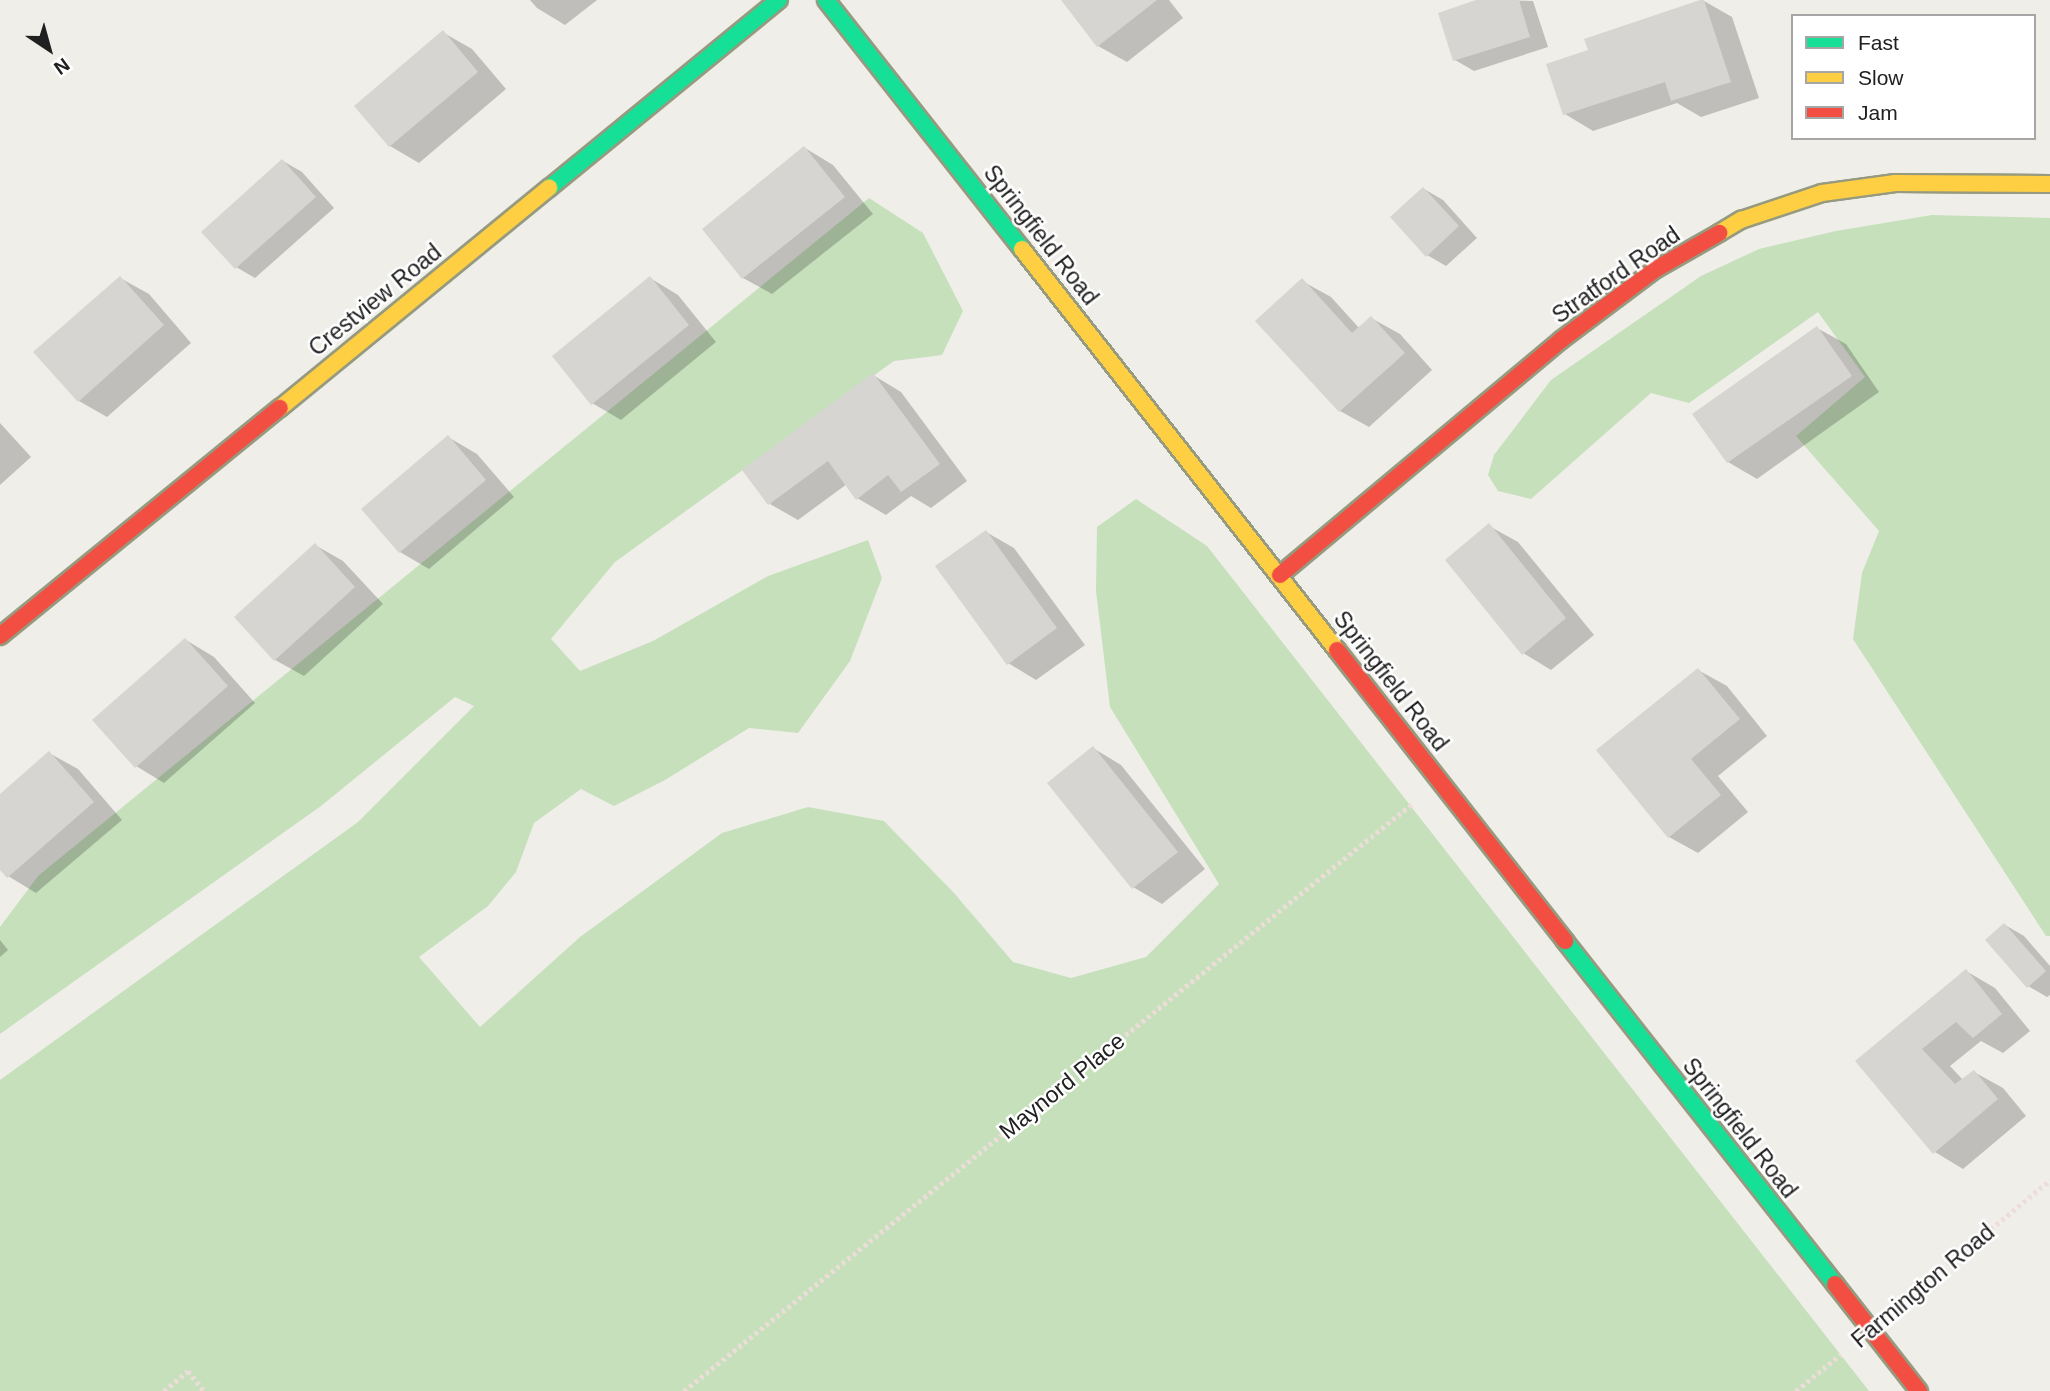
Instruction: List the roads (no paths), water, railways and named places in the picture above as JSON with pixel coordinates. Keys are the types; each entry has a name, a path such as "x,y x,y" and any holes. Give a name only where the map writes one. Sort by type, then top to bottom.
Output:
{"street":[{"name":"Crestview Road","path":"0,636 779,0"},
{"name":"Springfield Road","path":"826,0 1919,1391"},
{"name":"Stratford Road","path":"1280,575 1561,340 1656,269 1741,220 1822,193 1895,183 2050,184"}]}
